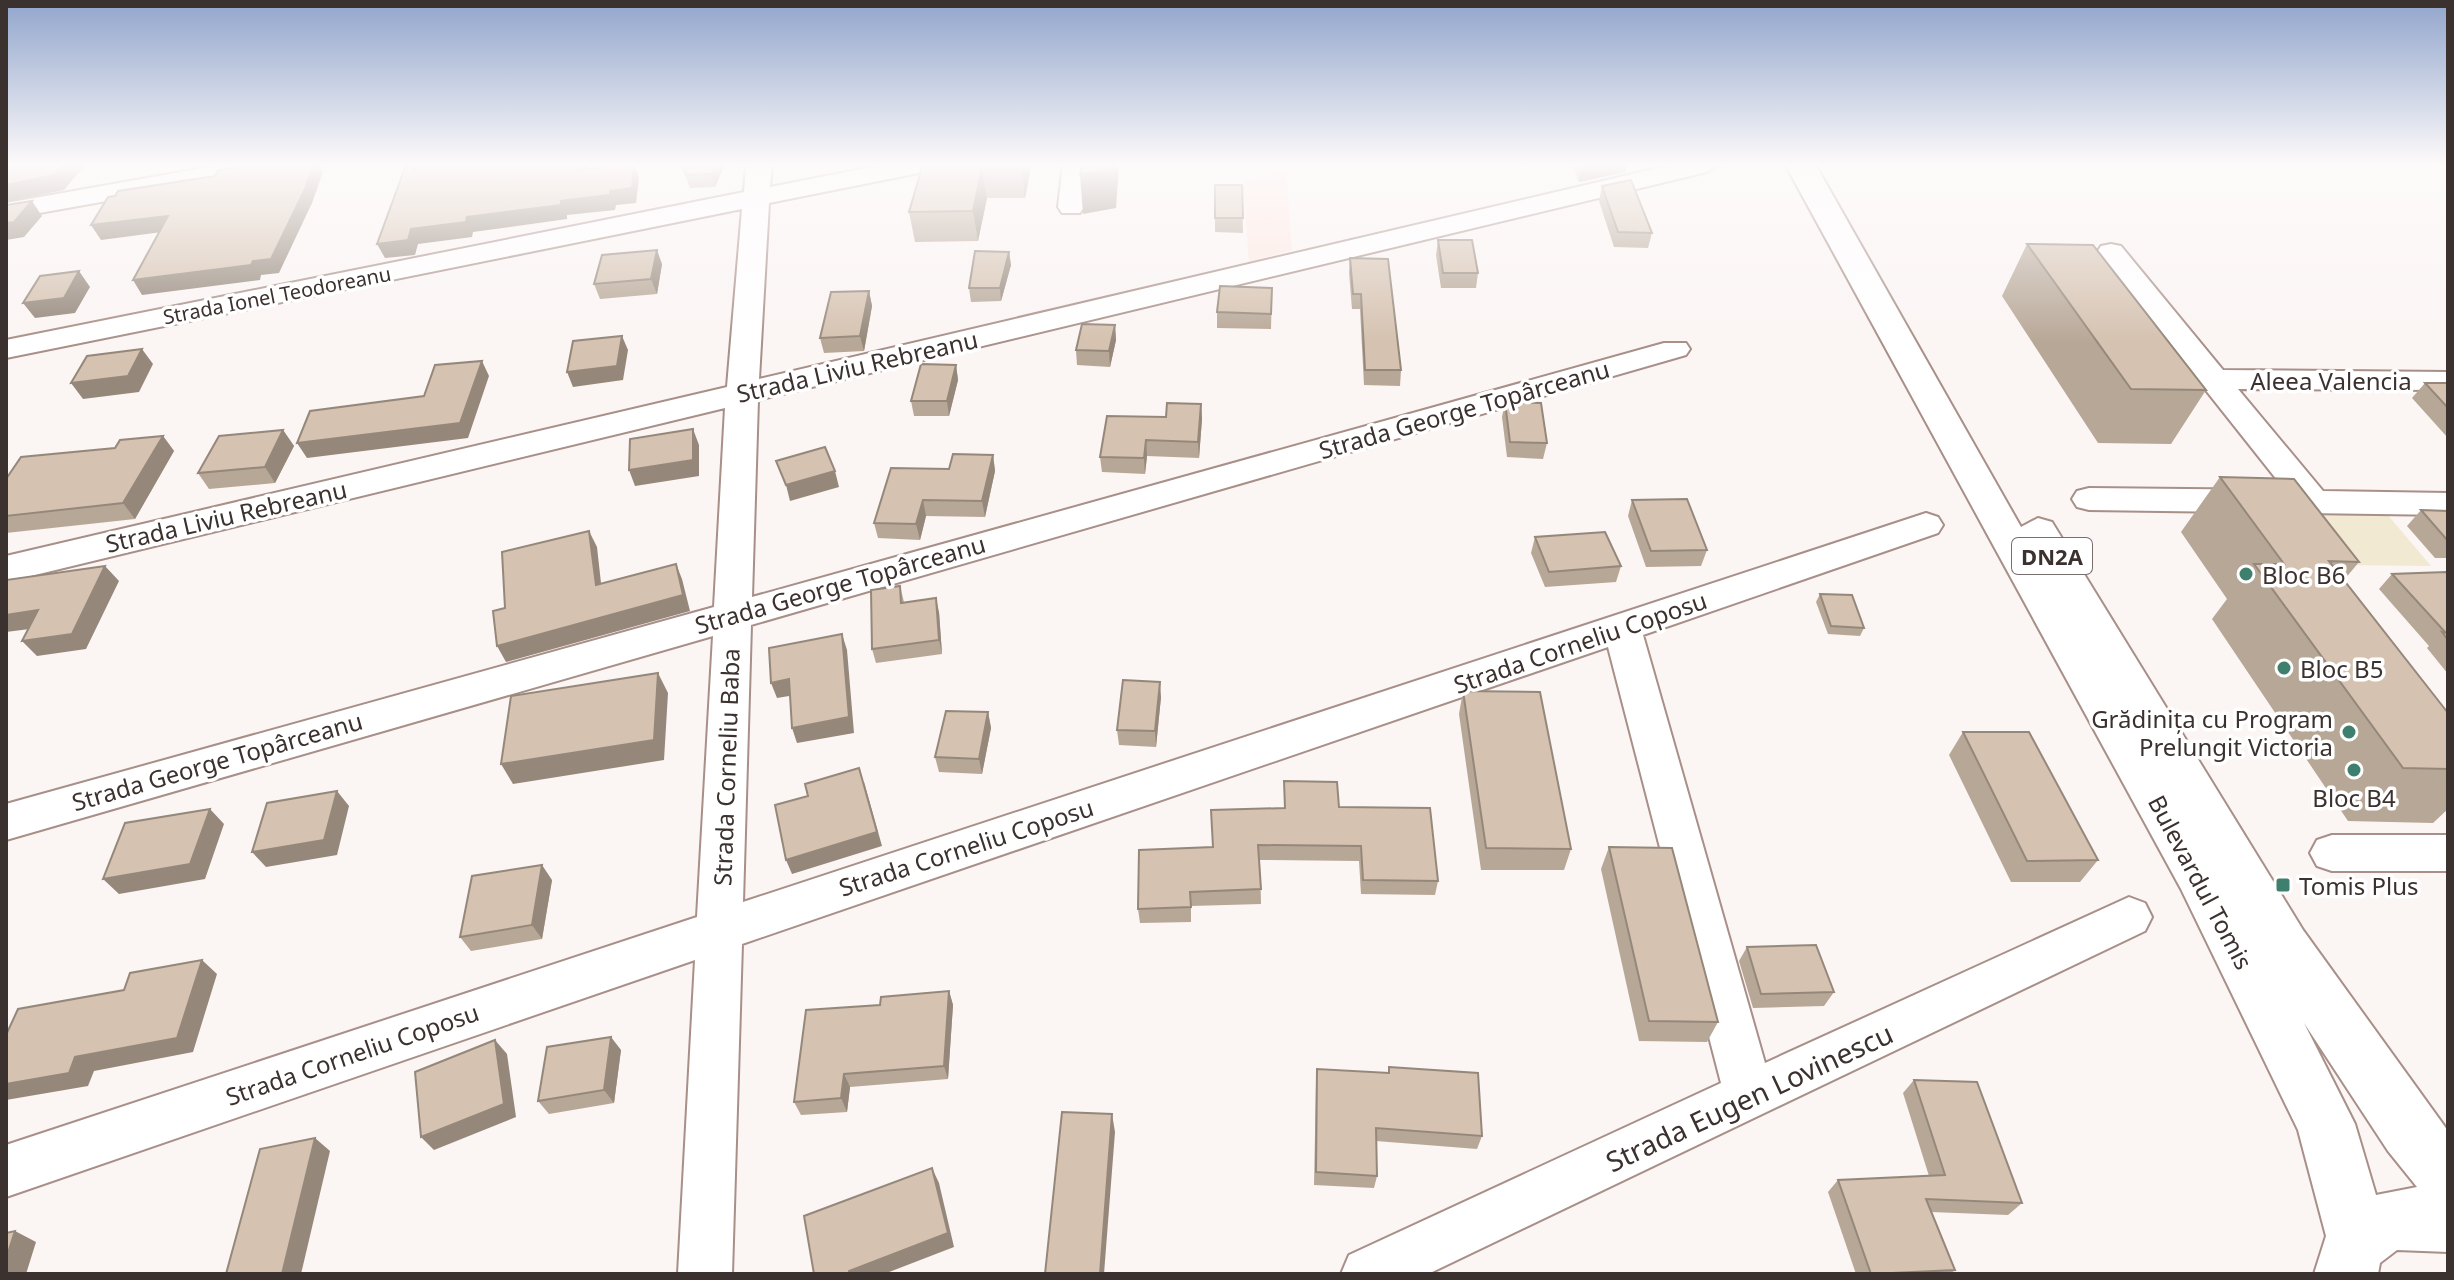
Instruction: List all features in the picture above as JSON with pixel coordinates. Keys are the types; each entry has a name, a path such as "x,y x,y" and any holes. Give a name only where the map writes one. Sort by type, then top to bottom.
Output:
{"main road":[{"name":"Bulevardul Tomis","path":"1833,224 1991,510 2199,874 2326,1124 2352,1256"},
{"name":"Bulevardul Tomis","path":"1856,224 2284,947 2409,1131 2448,1177"},
{"name":"DN2A","path":"2352,1256 2375,1224 2399,1216 2448,1221"}],"street":[{"name":"Strada Ionel Teodoreanu","path":"6,349 629,224"},
{"name":"Strada Corneliu Baba","path":"705,1274 742,393 755,224"},
{"name":"Strada Liviu Rebreanu","path":"6,569 1455,224"},
{"path":"2111,252 2313,502"},
{"name":"Strada George Topârceanu","path":"6,822 1675,349"},
{"name":"Aleea Valencia","path":"2213,379 2448,381"},
{"path":"2089,499 2448,504"},
{"name":"Strada Corneliu Coposu","path":"6,1171 1926,525"},
{"path":"1622,629 1750,1097"},
{"path":"2332,853 2448,853"},
{"name":"Strada Eugen Lovinescu","path":"1368,1274 2129,917"}],"shaded area":[{"path":"1246,224 1290,224 1292,250 1249,262"},
{"path":"2306,512 2386,513 2431,566 2348,565"}],"building":[{"path":"164,224 288,224 271,259 253,261 251,265 133,280"},
{"path":"384,224 452,224 411,229 408,240 377,244"},
{"path":"1615,224 1648,224 1652,233 1618,232"},
{"path":"1438,240 1472,240 1478,273 1443,273"},
{"path":"2027,244 2093,245 2206,390 2131,389"},
{"path":"657,250 651,279 594,284 602,255"},
{"path":"975,251 1009,252 1000,288 969,288"},
{"path":"1350,258 1388,259 1401,370 1365,370 1361,294 1353,294"},
{"path":"79,271 64,298 23,303 40,276"},
{"path":"1220,286 1272,288 1271,314 1217,312"},
{"path":"869,291 860,336 820,338 831,292"},
{"path":"1082,324 1115,325 1109,351 1076,350"},
{"path":"622,336 617,366 567,372 573,341"},
{"path":"142,349 128,376 71,383 87,356"},
{"path":"482,361 460,423 297,443 310,411 424,396 435,365"},
{"path":"921,364 956,365 947,401 911,401"},
{"path":"2425,383 2448,383 2448,408"},
{"path":"1505,402 1541,403 1547,443 1510,442"},
{"path":"1167,403 1201,404 1198,442 1146,440 1144,458 1100,457 1107,416 1166,417"},
{"path":"693,429 693,460 629,470 630,439"},
{"path":"283,430 265,467 198,473 219,436"},
{"path":"163,436 123,503 6,516 6,479 21,457 115,448 120,440"},
{"path":"825,447 835,471 786,485 776,461"},
{"path":"953,454 993,455 982,501 923,500 916,524 874,523 891,468 949,469"},
{"path":"2220,477 2294,479 2359,562 2329,561 2448,713 2448,769 2403,768 2254,564 2284,564"},
{"path":"1687,499 1707,550 1651,551 1632,500"},
{"path":"2421,510 2448,511 2448,541"},
{"path":"589,531 596,585 676,564 683,595 497,646 493,611 505,608 502,552"},
{"path":"1605,532 1621,566 1549,572 1535,537"},
{"path":"105,566 72,634 22,641 38,610 6,615 6,580"},
{"path":"2446,572 2448,640 2442,632 2446,633 2392,574"},
{"path":"900,586 901,603 936,598 939,640 872,649 871,590"},
{"path":"1820,594 1852,595 1864,628 1831,626"},
{"path":"842,634 849,717 792,728 789,679 771,683 769,648"},
{"path":"658,673 654,740 501,764 511,696"},
{"path":"1123,680 1160,682 1155,731 1117,730"},
{"path":"1463,691 1540,692 1571,849 1486,848"},
{"path":"946,711 988,712 979,759 935,757"},
{"path":"1963,732 2029,732 2098,860 2027,861"},
{"path":"859,768 877,832 786,860 775,805 808,796 805,784"},
{"path":"1284,781 1337,782 1339,807 1430,808 1438,881 1363,880 1361,846 1258,845 1261,889 1190,892 1191,907 1138,909 1139,850 1213,847 1211,810 1285,808"},
{"path":"337,791 324,840 252,852 267,803"},
{"path":"210,809 190,864 103,879 125,823"},
{"path":"1609,847 1672,848 1718,1022 1649,1021"},
{"path":"542,865 532,925 460,937 472,876"},
{"path":"1816,945 1834,992 1761,994 1747,947"},
{"path":"202,960 177,1038 75,1057 69,1073 6,1084 6,1035 18,1009 124,990 130,973"},
{"path":"949,991 944,1066 844,1074 841,1098 794,1102 806,1010 880,1005 881,997"},
{"path":"611,1037 604,1090 538,1101 547,1047"},
{"path":"495,1040 504,1104 421,1137 415,1072"},
{"path":"1389,1067 1478,1073 1482,1136 1376,1128 1377,1176 1316,1172 1317,1069 1389,1073"},
{"path":"1914,1080 1977,1082 2022,1203 1926,1199 1955,1270 1871,1274 1838,1180 1945,1175"},
{"path":"1062,1112 1112,1114 1100,1274 1045,1274"},
{"path":"315,1138 282,1274 226,1274 260,1149"},
{"path":"932,1168 948,1233 849,1271 850,1274 814,1274 804,1216"},
{"path":"15,1231 6,1259 6,1233"}],"place":[{"name":"Bloc B6","path":"2246,574"},
{"name":"Bloc B5","path":"2284,668"},
{"name":"Grădinița cu Program Prelungit Victoria","path":"2349,732"},
{"name":"Bloc B4","path":"2354,770"},
{"name":"Tomis Plus","path":"2283,885"}]}
